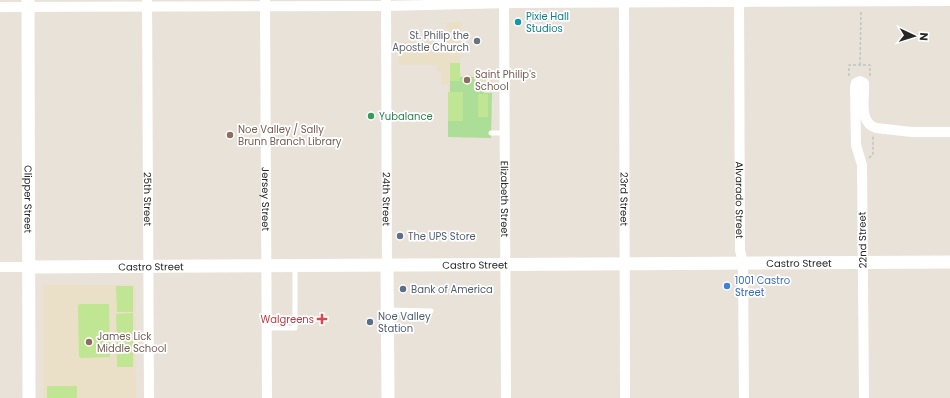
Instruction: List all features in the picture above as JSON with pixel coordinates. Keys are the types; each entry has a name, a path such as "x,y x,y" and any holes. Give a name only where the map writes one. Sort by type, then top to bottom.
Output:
{"street":[{"name":"Elizabeth Street","path":"504,1 506,398"},
{"name":"23rd Street","path":"624,1 625,398"},
{"path":"0,6 28,3 950,1"},
{"name":"Alvarado Street","path":"739,2 740,250 743,263 744,398"},
{"name":"Clipper Street","path":"28,3 29,398"},
{"name":"25th Street","path":"147,3 149,398"},
{"name":"Jersey Street","path":"265,3 267,398"},
{"name":"24th Street","path":"386,3 388,398"},
{"path":"860,83 864,114 867,123 876,128 912,132 950,132"},
{"name":"22nd Street","path":"860,83 854,87 856,145 862,165 864,398"},
{"name":"Castro Street","path":"0,267 950,262"}],"lane":[{"path":"491,133 505,133"},
{"path":"267,328 295,328 295,266"},
{"path":"387,310 431,311"}],"path":[{"path":"860,65 861,1"},
{"path":"849,65 870,65 870,79 860,83 849,80 849,65"},
{"path":"862,165 873,154 873,137 884,137 888,129"}],"shaded area":[{"name":"Saint Philip's School","path":"447,22 462,22 460,74 493,74 491,138 448,137 448,85 441,85 442,72 437,72 436,65 399,65 399,42 447,42"},
{"name":"James Lick Middle School","path":"43,285 135,285 136,398 43,398"}],"green space":[{"path":"450,63 460,63 460,77 474,77 475,83 481,83 484,93 492,93 491,138 448,137 448,92 450,92"},
{"path":"450,63 460,63 460,81 450,81"},
{"path":"448,92 463,92 463,121 448,121"},
{"path":"478,94 488,94 488,117 478,117"},
{"path":"116,286 133,286 133,312 117,312"},
{"path":"79,304 109,304 110,357 81,358 79,356"},
{"path":"133,313 133,340 117,340 116,314"},
{"path":"117,341 133,341 133,367 117,367"},
{"path":"47,386 77,386 77,398 47,398"}],"place":[{"name":"Pixie Hall Studios","path":"518,22"},
{"name":"St. Philip the Apostle Church","path":"477,41"},
{"name":"Saint Philip's School","path":"467,80"},
{"name":"Yubalance","path":"371,116"},
{"name":"Noe Valley / Sally Brunn Branch Library","path":"230,135"},
{"name":"The UPS Store","path":"400,236"},
{"name":"1001 Castro Street","path":"727,286"},
{"name":"Bank of America","path":"403,289"},
{"name":"Walgreens","path":"322,319"},
{"name":"Noe Valley Station","path":"370,322"},
{"name":"James Lick Middle School","path":"89,342"}]}
